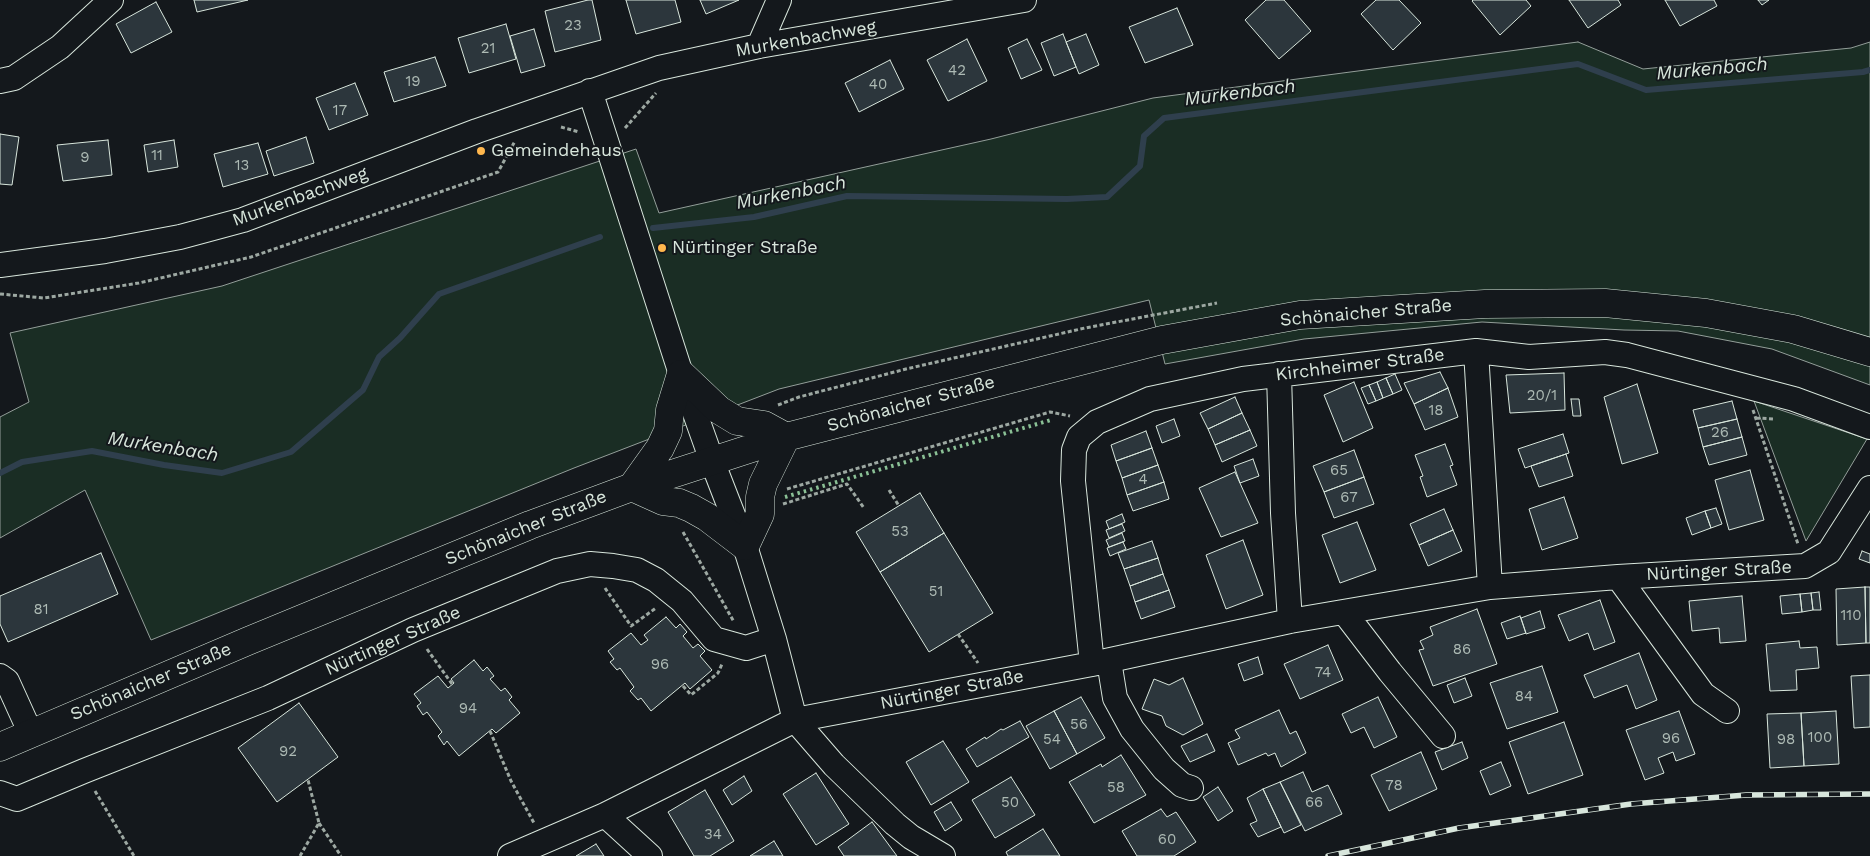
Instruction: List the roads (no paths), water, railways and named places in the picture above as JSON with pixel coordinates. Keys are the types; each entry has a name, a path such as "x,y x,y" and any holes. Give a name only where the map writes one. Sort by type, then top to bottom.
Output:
{"main road":[{"name":"Schönaicher Straße","path":"0,747 248,640 530,526 632,487 786,437 1162,340 1300,315 1485,304 1606,303 1706,313 1793,329 1870,352"},
{"path":"682,374 719,410 737,421 764,425 786,437 770,488 760,497 760,514 746,546 707,517 691,508 679,503 663,501 632,487 660,448 668,431 670,410 682,374"}],"street":[{"path":"0,81 14,78 60,47 111,0"},
{"path":"759,46 779,0"},
{"name":"Murkenbachweg","path":"0,265 105,251 180,237 243,220 477,131 659,68 759,46 1024,0"},
{"path":"590,91 682,374 712,460 746,546 774,639 795,720 834,765 894,824 911,838 943,856"},
{"path":"1476,351 1490,587"},
{"name":"Kirchheimer Straße","path":"1100,662 1074,481 1074,450 1079,437 1097,422 1150,399 1243,379 1476,351 1529,357 1604,352 1619,354 1794,399 1870,428"},
{"path":"1279,374 1283,513 1290,621"},
{"name":"Nürtinger Straße","path":"510,856 605,815 795,720 1100,662 1290,621 1490,587 1805,566 1829,552 1870,488"},
{"name":"Nürtinger Straße","path":"0,793 17,799 268,698 413,630 557,571 590,564 637,570 656,580 682,601 714,639 737,645 774,639"},
{"name":"Nürtinger Straße","path":"1618,577 1703,694 1728,711"},
{"path":"1344,612 1390,672 1444,736"},
{"path":"1100,662 1115,698 1132,729 1164,769 1182,785 1192,788"},
{"path":"0,676 7,681 31,734"},
{"path":"605,815 650,856"}],"waterway":[{"name":"Murkenbach","path":"653,228 754,217 847,196 1067,199 1107,197 1140,166 1144,136 1164,118 1578,64 1646,90 1870,70"},
{"name":"Murkenbach","path":"0,473 22,462 92,451 164,465 222,473 291,452 363,390 379,357 400,338 439,294 600,237"}],"railway":[{"path":"1328,856 1459,828 1631,804 1746,795 1870,794"}],"place":[{"name":"Gemeindehaus","path":"481,151"},
{"name":"Nürtinger Straße","path":"662,248"}]}
